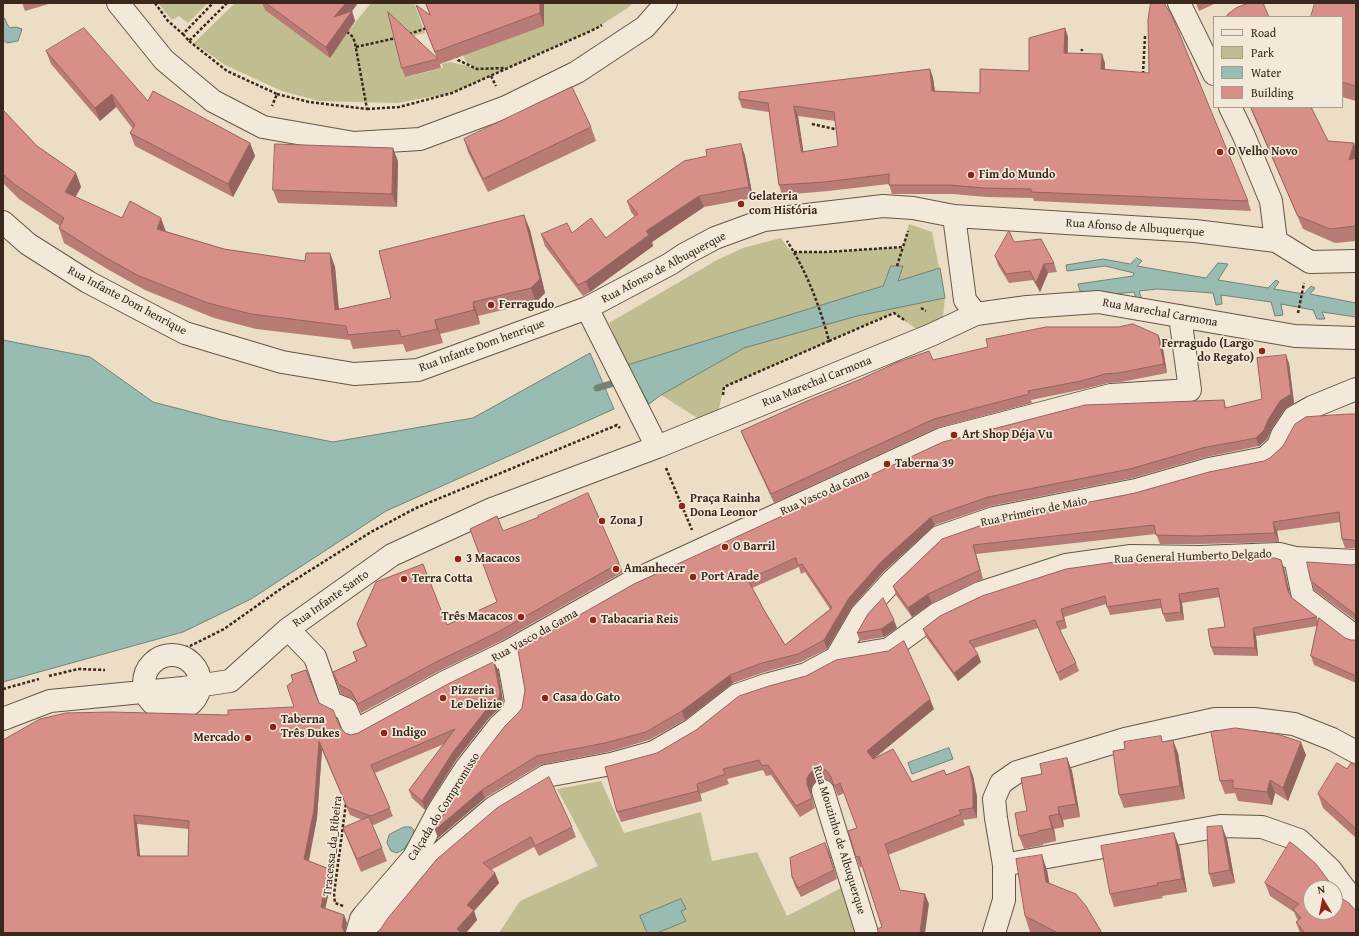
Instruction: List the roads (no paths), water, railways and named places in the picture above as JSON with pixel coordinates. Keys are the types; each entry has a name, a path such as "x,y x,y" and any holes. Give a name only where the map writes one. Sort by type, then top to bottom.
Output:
{"street":[{"path":"118,3 164,60 213,101 263,127 354,142 420,139 506,107 577,72 645,27 666,3"},
{"path":"1180,3 1213,72"},
{"path":"1230,108 1244,136 1271,201 1276,241"},
{"name":"Rua Afonso de Albuquerque","path":"587,308 670,264 715,238 764,220 883,206 913,208 954,216 1195,231 1276,241 1310,262 1356,261"},
{"path":"954,216 971,307"},
{"name":"Rua Infante Dom henrique","path":"3,222 28,244 75,273 185,333 282,362 354,374 418,370 587,308"},
{"name":"Rua Marechal Carmona","path":"658,447 931,335 971,307 1027,307 1098,302 1295,336 1356,338"},
{"path":"587,308 658,447"},
{"name":"Rua Vasco da Gama","path":"288,629 315,657 331,703 346,709 355,731 445,682 507,652 631,582 942,439 1111,395 1190,390 1180,316"},
{"name":"Rua Primeiro de Maio","path":"836,658 861,614 939,537 994,518 1136,490 1209,469 1265,458 1278,446 1282,436 1294,417 1312,407 1356,390"},
{"name":"Rua Infante Santo","path":"3,719 50,701 201,686 230,680 288,629 392,555 492,509 658,447"},
{"name":"Rua General Humberto Delgado","path":"836,658 890,648 937,614 980,593 1066,565 1131,556 1200,557 1279,554 1295,558 1356,561"},
{"path":"1295,558 1303,597 1356,637"},
{"name":"Calçada do Compromisso","path":"365,927 414,857 439,810 466,768 499,726 513,713 516,701 507,652"},
{"path":"146,692 144,684 149,667 155,660 163,656 172,655 180,656 195,666 199,673 201,686"},
{"path":"365,927 382,920 432,860 493,808 546,776 611,764 654,752 692,730 737,695 768,684 806,674 836,658"},
{"path":"994,933 1004,900 1004,865 994,799 1001,783 1017,772 1125,739 1215,719 1254,718 1294,724 1332,739 1356,752"},
{"name":"Rua Mouzinho de Albuquerque","path":"823,791 867,933"},
{"path":"1004,865 1220,826 1262,827 1299,840 1330,869 1356,904"}],"water":[{"path":"3,17 10,28 16,27 22,29 18,41 7,43 3,40"},
{"path":"1137,258 1142,261 1137,266 1206,278 1218,263 1228,264 1218,280 1268,288 1276,280 1279,282 1274,289 1304,294 1311,286 1315,288 1310,294 1356,303 1356,317 1322,312 1325,319 1317,319 1313,310 1281,304 1283,315 1275,316 1271,302 1221,295 1222,304 1216,305 1213,293 1157,289 1139,291 1142,300 1137,301 1134,292 1104,295 1080,291 1078,284 1133,276 1134,273 1105,266 1067,271 1066,265 1103,259 1130,264"},
{"path":"891,266 903,266 898,281 940,268 945,298 857,316 744,348 661,395 649,404 627,365 883,286"},
{"path":"3,340 90,357 153,402 222,420 333,442 473,418 590,353 614,409 386,511 251,599 183,632 3,682"},
{"path":"949,748 953,759 912,774 908,763"},
{"path":"404,827 411,827 414,830 412,841 408,843 404,849 397,853 391,851 387,843 389,835"},
{"path":"681,899 686,909 681,911 686,921 657,933 647,933 640,916"}],"waterway":[{"path":"597,388 621,381"}],"place":[{"name":"O Velho Novo","path":"1220,152"},
{"name":"Fim do Mundo","path":"971,175"},
{"name":"Gelateria com História","path":"741,204"},
{"name":"Ferragudo","path":"491,305"},
{"name":"Ferragudo (Largo do Regato)","path":"1262,351"},
{"name":"Art Shop Déja Vu","path":"954,435"},
{"name":"Taberna 39","path":"887,464"},
{"name":"Praça Rainha Dona Leonor","path":"682,506"},
{"name":"Zona J","path":"602,521"},
{"name":"O Barril","path":"725,547"},
{"name":"3 Macacos","path":"458,559"},
{"name":"Amanhecer","path":"616,569"},
{"name":"Port Arade","path":"693,577"},
{"name":"Terra Cotta","path":"404,579"},
{"name":"Três Macacos","path":"521,617"},
{"name":"Tabacaria Reis","path":"593,620"},
{"name":"Pizzeria Le Delizie","path":"443,698"},
{"name":"Casa do Gato","path":"545,698"},
{"name":"Taberna Três Dukes","path":"273,727"},
{"name":"Indigo","path":"384,733"},
{"name":"Mercado","path":"248,738"}]}
